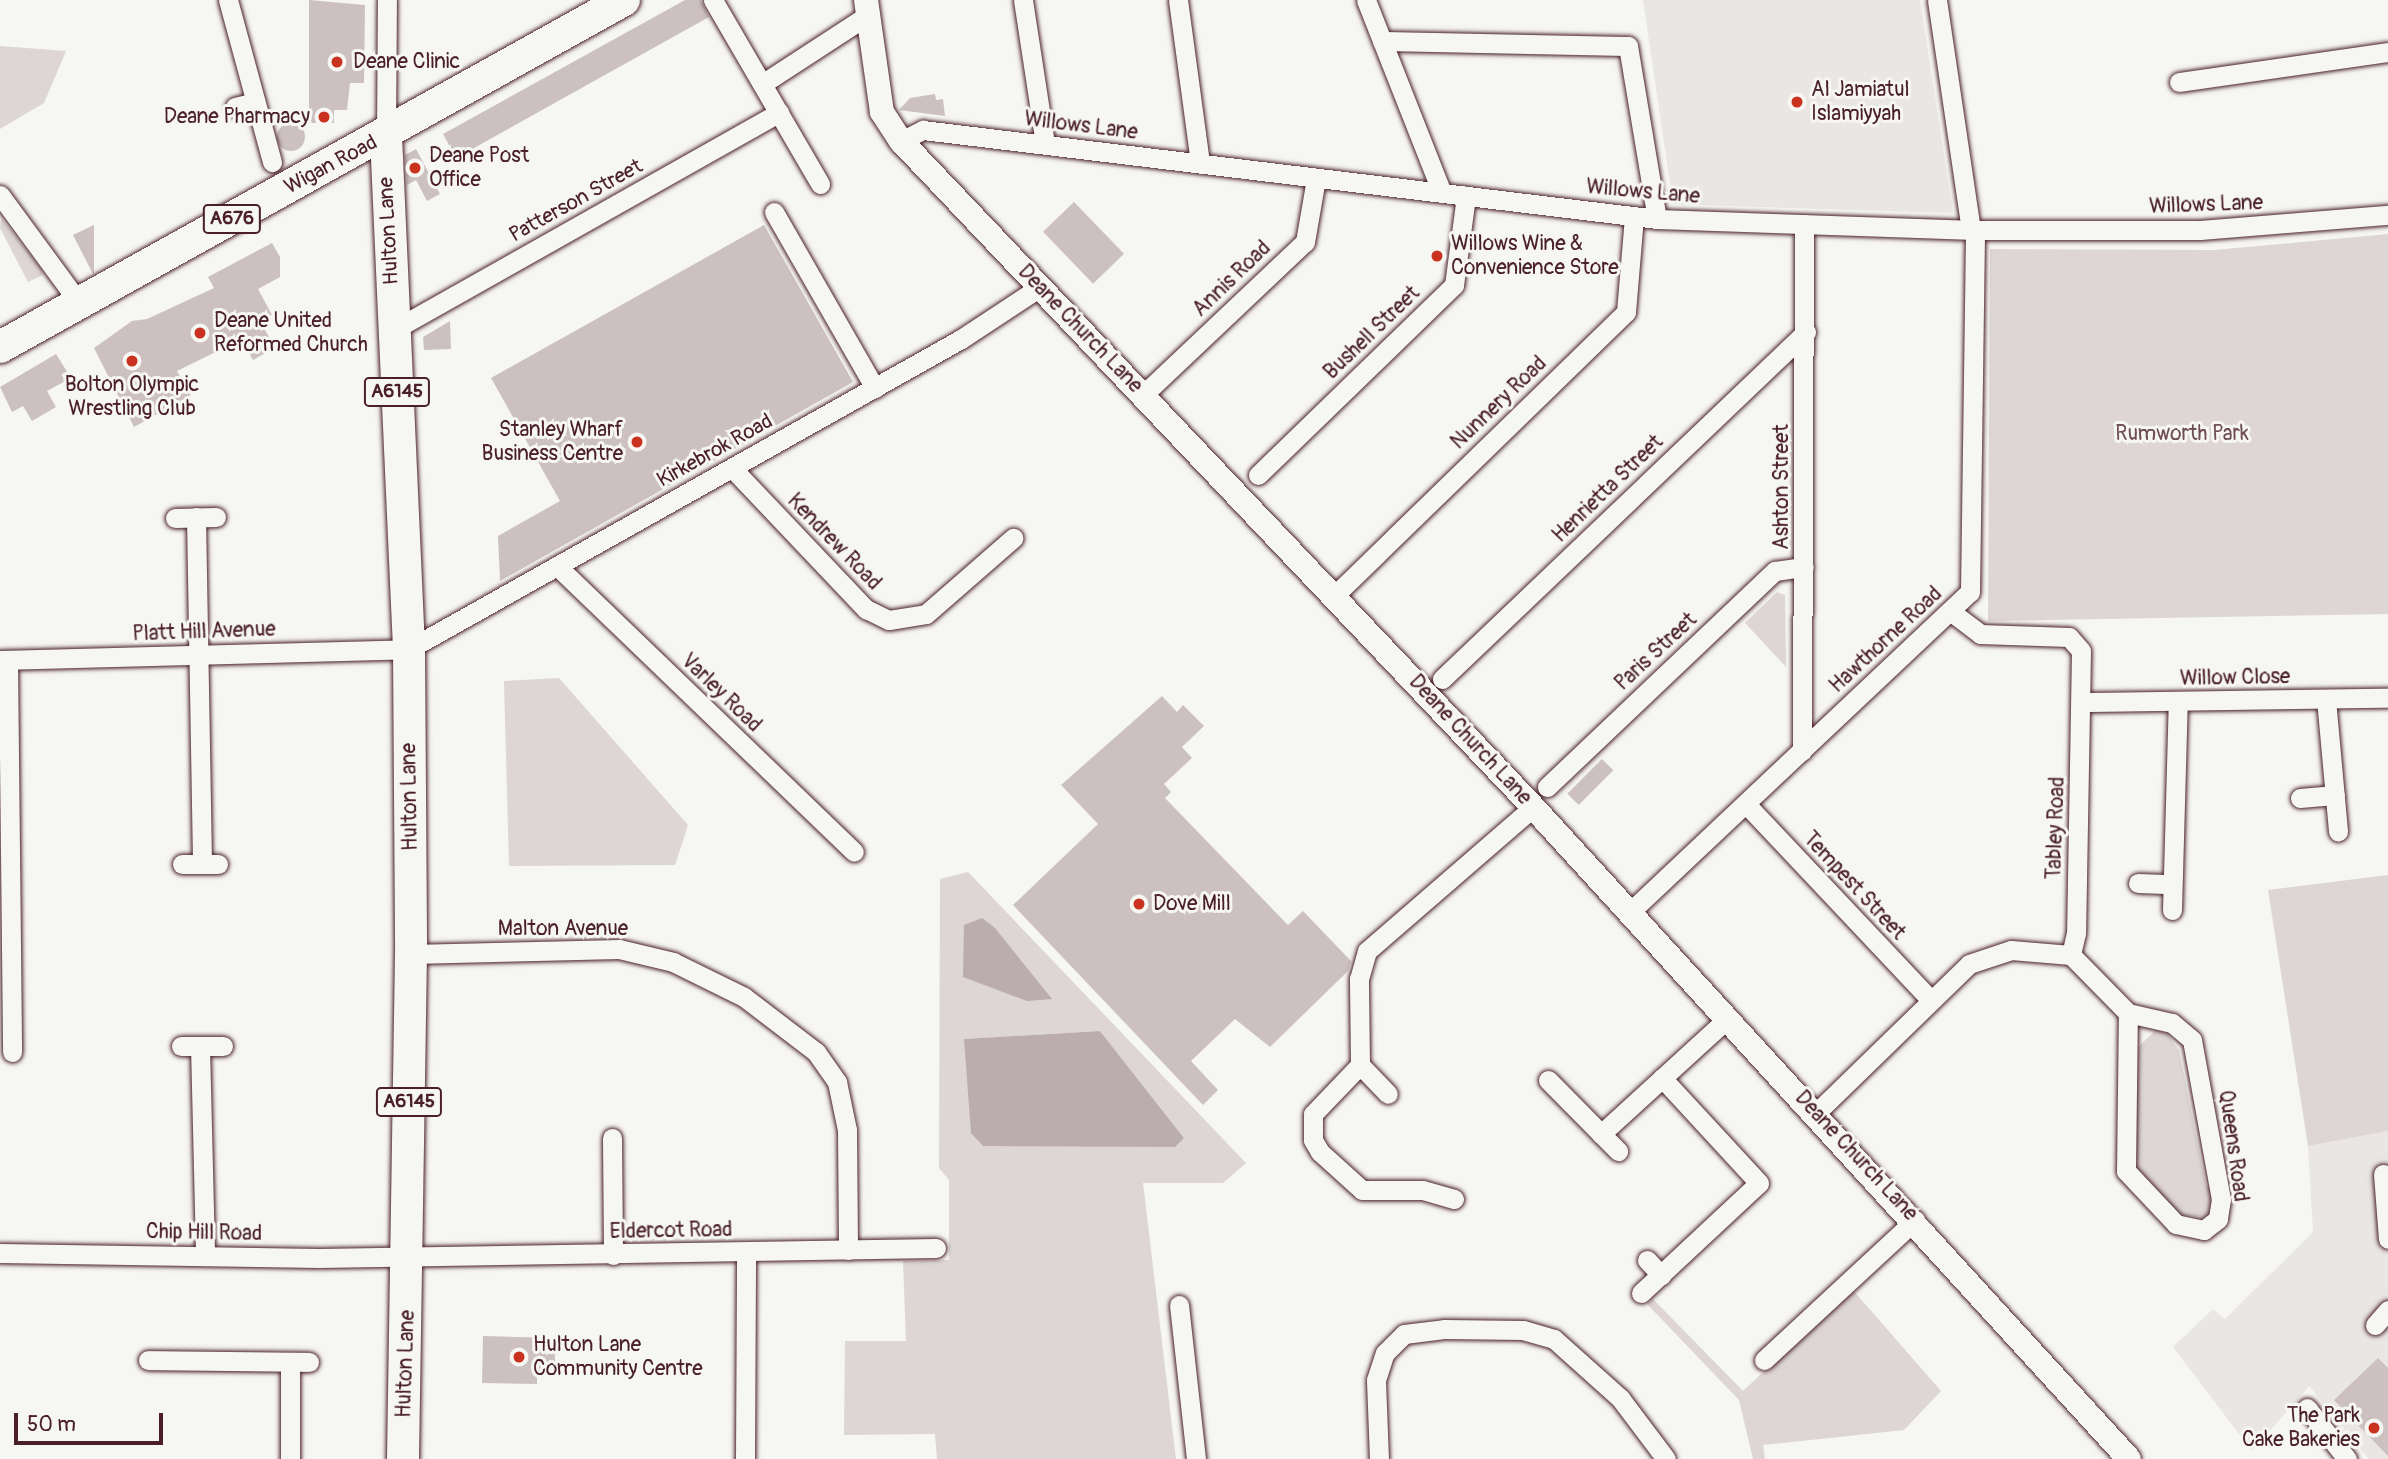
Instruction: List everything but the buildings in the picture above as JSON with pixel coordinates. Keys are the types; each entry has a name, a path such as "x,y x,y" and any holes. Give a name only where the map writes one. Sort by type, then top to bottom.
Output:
{"main road":[{"name":"Wigan Road","path":"0,347 78,301 386,136 624,0"},
{"name":"Hulton Lane","path":"386,136 408,649 411,954 403,1459"}],"street":[{"path":"228,0 272,162"},
{"path":"386,136 387,0"},
{"path":"713,0 820,184"},
{"path":"1023,0 1045,144"},
{"path":"1178,0 1200,163"},
{"path":"1366,0 1442,193"},
{"name":"Hawthorne Road","path":"1630,912 1970,592 1973,230 1937,0"},
{"path":"762,84 867,8"},
{"name":"Deane Church Lane","path":"867,8 882,112 901,141 1335,595 1533,807 1817,1112 2129,1459"},
{"path":"1382,41 1628,46 1657,219"},
{"path":"2179,82 2388,52"},
{"path":"236,107 256,102"},
{"name":"Patterson Street","path":"395,329 779,113"},
{"name":"Willows Lane","path":"901,141 923,130 1657,219 1973,230 2200,230 2388,215"},
{"name":"Annis Road","path":"1144,394 1305,242 1316,178"},
{"path":"0,195 78,301"},
{"name":"Bushell Street","path":"1258,475 1454,285 1466,196"},
{"path":"774,212 874,388"},
{"name":"Nunnery Road","path":"1335,595 1626,312 1634,217"},
{"name":"Ashton Street","path":"1802,751 1806,332 1804,224"},
{"name":"Kirkebrok Road","path":"408,649 874,388 1041,287"},
{"name":"Henrietta Street","path":"1442,679 1806,332"},
{"name":"Kendrew Road","path":"732,468 866,609 889,620 926,614 1013,538"},
{"path":"175,518 206,517 198,656 210,864 182,864"},
{"name":"Varley Road","path":"557,566 854,852"},
{"name":"Paris Street","path":"1547,787 1775,572 1804,567"},
{"name":"Tabley Road","path":"1950,611 1980,634 2068,637 2081,651 2083,702 2071,955"},
{"name":"Platt Hill Avenue","path":"4,660 408,649"},
{"path":"4,660 13,1052"},
{"name":"Willow Close","path":"2083,702 2388,698"},
{"path":"2326,699 2338,831"},
{"path":"2172,910 2178,701"},
{"path":"2300,798 2335,795"},
{"name":"Tempest Street","path":"1746,804 1930,999"},
{"path":"1388,1094 1360,1065 1360,979 1367,951 1533,807"},
{"path":"2138,883 2172,884"},
{"name":"Malton Avenue","path":"411,954 619,949 673,961 744,997 816,1052 837,1082 847,1130 848,1250"},
{"path":"1817,1112 1956,973 1989,955 2034,949 2071,955 2128,1013"},
{"name":"Queens Road","path":"2128,1013 2172,1023 2192,1040 2221,1199 2217,1219 2204,1230 2176,1224 2126,1171 2128,1013"},
{"path":"1601,1134 1728,1018"},
{"path":"205,1256 191,1046 223,1046"},
{"path":"1360,1065 1318,1105 1313,1140 1338,1172 1379,1202 1422,1190 1454,1199"},
{"path":"1641,1293 1759,1183 1662,1079"},
{"path":"1548,1080 1618,1151"},
{"path":"612,1138 613,1255"},
{"path":"2384,1174 2388,1239"},
{"path":"1764,1360 1915,1220"},
{"name":"Eldercot Road","path":"408,1256 613,1255 936,1248"},
{"path":"745,1459 746,1252"},
{"name":"Chip Hill Road","path":"0,1253 408,1256"},
{"path":"1647,1260 1661,1275"},
{"path":"1179,1305 1196,1459"},
{"path":"1379,1459 1376,1380 1385,1353 1404,1334 1444,1329 1523,1330 1554,1339 1620,1398 1665,1459"},
{"path":"148,1360 300,1362 290,1459"},
{"path":"2307,1408 2347,1459"}],"shaded area":[{"name":"Al Jamiatul Islamiyyah","path":"1643,0 1920,0 1953,213 1673,204"},
{"path":"982,918 995,928 1052,999 1027,1001 963,977 964,925"},
{"path":"1100,1031 1184,1138 1175,1147 983,1146 971,1133 964,1039"},
{"path":"2388,1131 2388,1459 2369,1459 2309,1386 2252,1451 2173,1347 2213,1309 2225,1319 2313,1232 2308,1146"}],"green space":[{"path":"0,46 66,51 44,103 0,129"},
{"path":"1,218 40,267 43,275 28,282 0,228"},
{"name":"Rumworth Park","path":"2388,234 2388,614 1988,621 1990,249 2214,250"},
{"path":"1777,592 1785,595 1786,667 1745,623"},
{"path":"559,678 688,825 675,865 509,866 504,681"},
{"path":"968,872 1246,1163 1223,1183 1143,1183 1176,1459 937,1459 935,1434 844,1435 845,1341 906,1341 903,1261 949,1260 949,1180 939,1168 940,879","holes":["1100,1031 1184,1138 965,1039"]},
{"path":"2388,875 2388,1131 2308,1146 2268,890"},
{"path":"2156,1030 2166,1033 2179,1050 2206,1186 2212,1190 2213,1210 2205,1217 2180,1215 2135,1167 2138,1047"},
{"path":"1852,1289 1941,1391 1904,1430 1763,1445 1765,1459 1753,1459 1739,1400 1647,1304 1653,1299 1743,1391"}],"place":[{"name":"Deane Clinic","path":"337,62"},
{"name":"Al Jamiatul Islamiyyah","path":"1797,102"},
{"name":"Deane Pharmacy","path":"324,117"},
{"name":"Deane Post Office","path":"415,168"},
{"name":"Willows Wine & Convenience Store","path":"1437,256"},
{"name":"Deane United Reformed Church","path":"200,333"},
{"name":"Bolton Olympic Wrestling Club","path":"132,361"},
{"name":"Stanley Wharf Business Centre","path":"637,442"},
{"name":"Dove Mill","path":"1139,904"},
{"name":"Hulton Lane Community Centre","path":"519,1357"},
{"name":"The Park Cake Bakeries","path":"2374,1428"}]}
